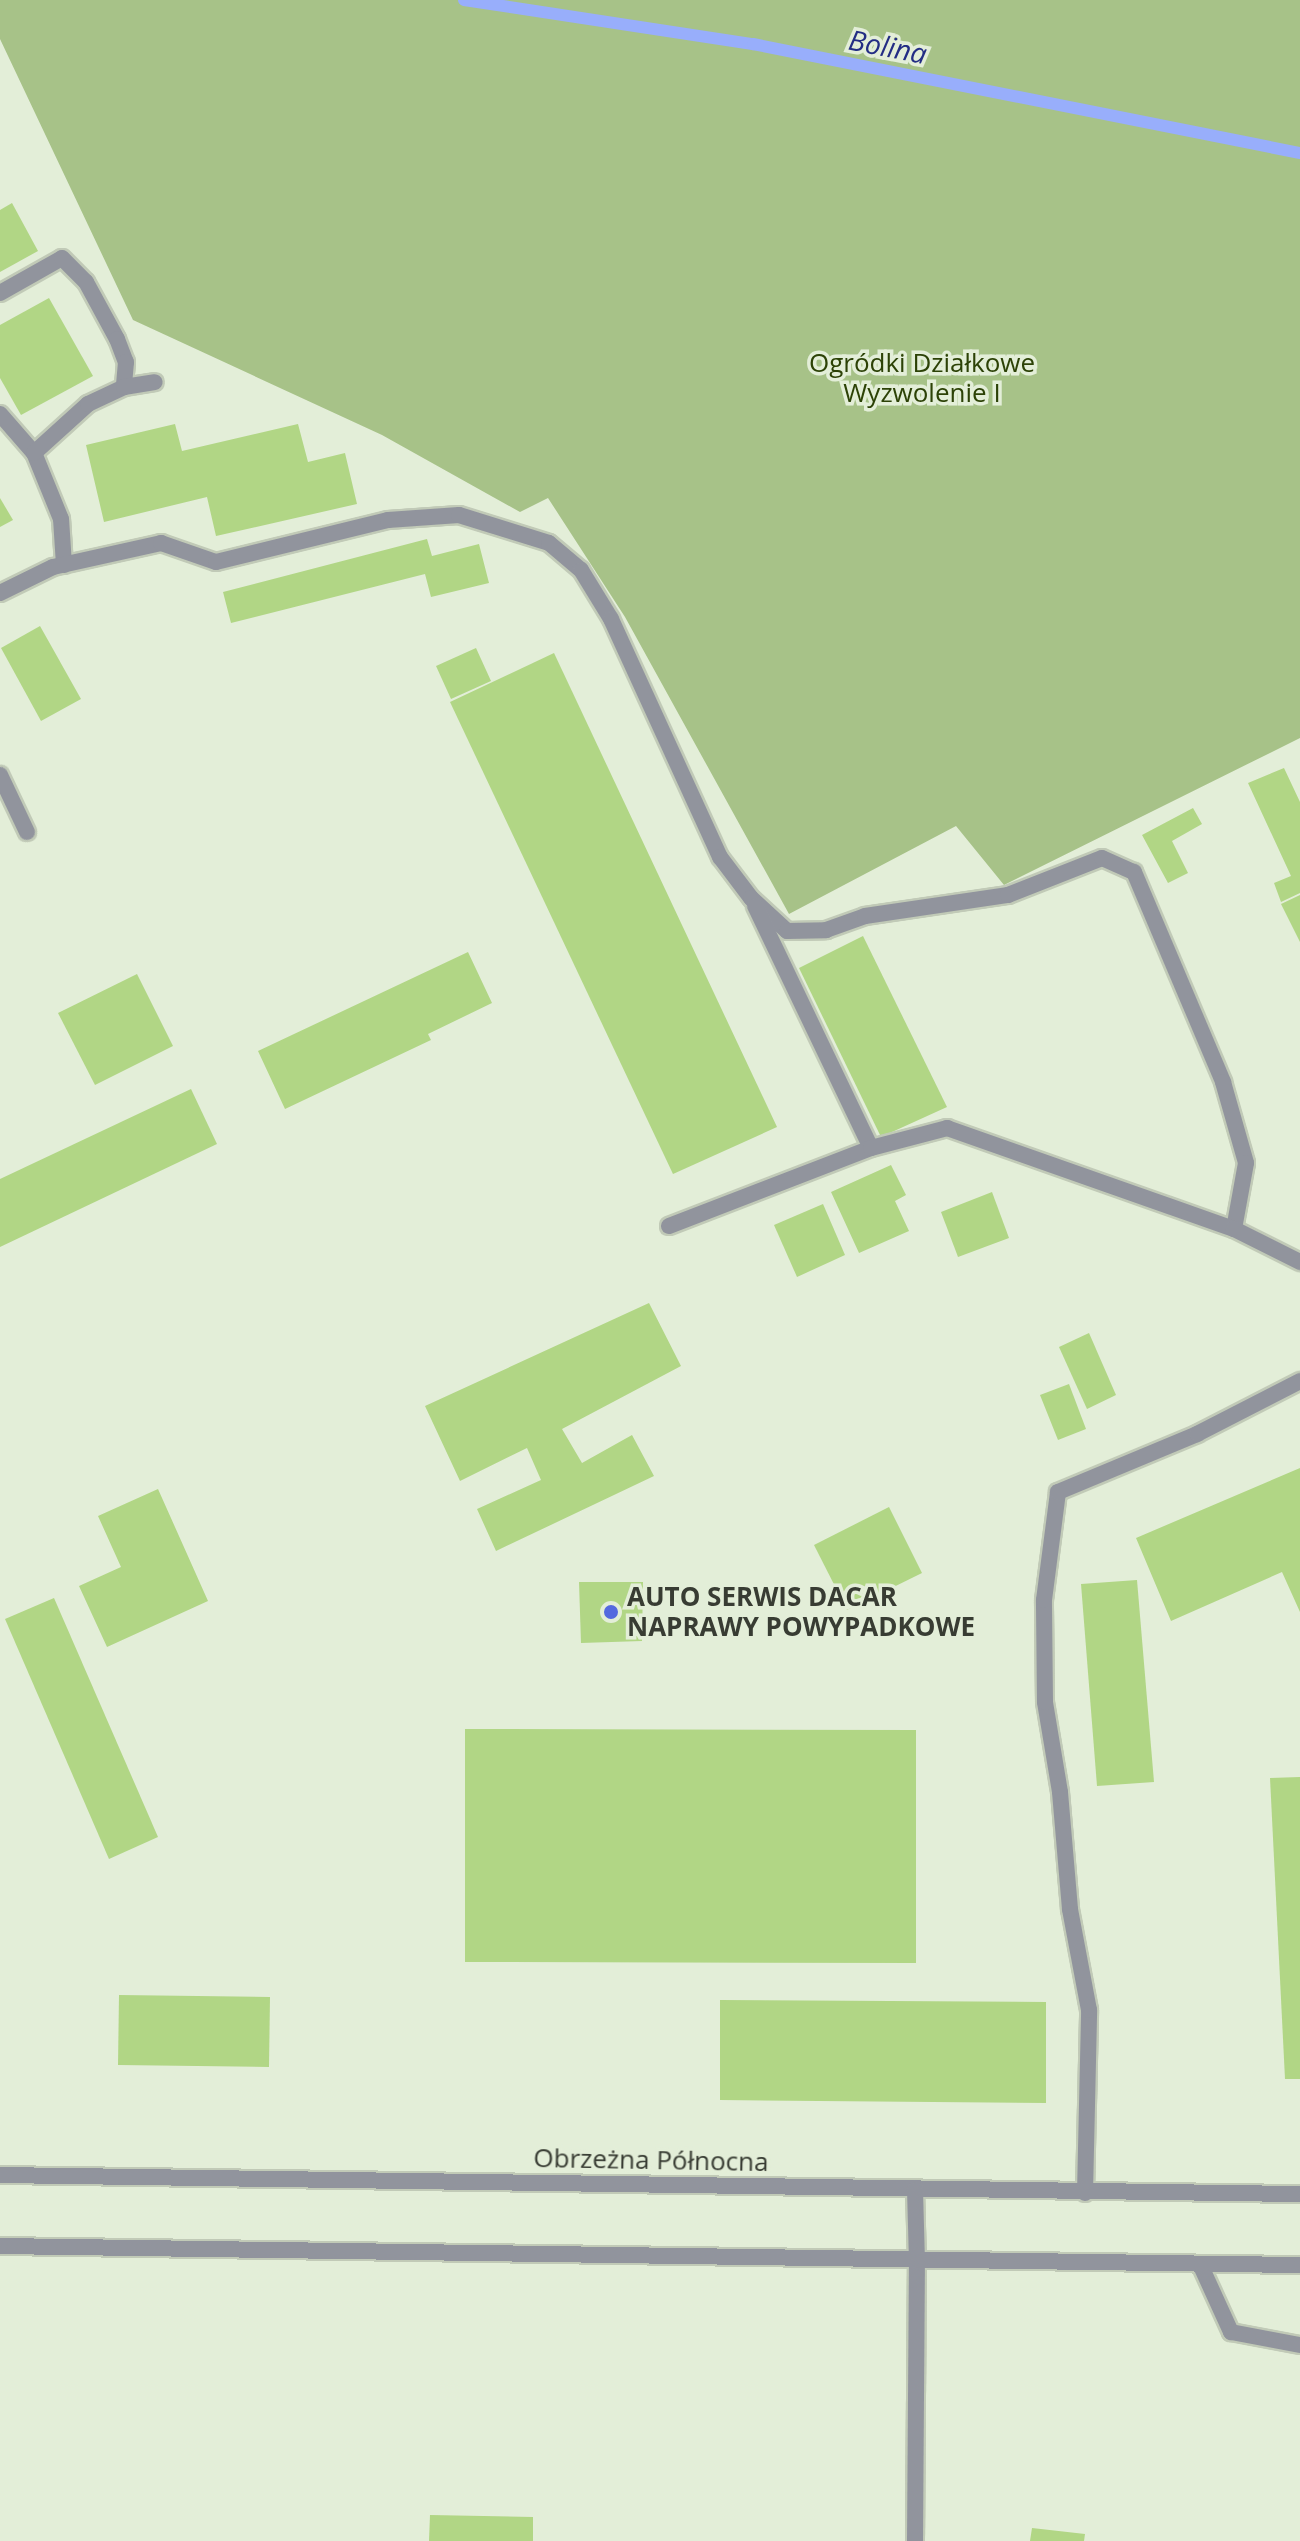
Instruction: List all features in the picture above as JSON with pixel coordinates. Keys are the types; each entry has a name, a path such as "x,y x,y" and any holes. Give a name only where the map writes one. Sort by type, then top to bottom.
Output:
{"street":[{"path":"0,293 62,258 86,282 117,339 126,362 124,387"},
{"path":"34,453 88,404 124,387 155,382"},
{"path":"0,414 34,453 61,519 64,565"},
{"path":"0,593 64,565 161,543 216,562 388,520 459,515 549,543 581,570 611,619 690,799 720,857 751,898 787,931 826,930 865,916 1008,895 1102,858 1134,872 1223,1082 1246,1163 1234,1229"},
{"path":"0,775 27,832"},
{"path":"751,898 871,1148"},
{"path":"669,1226 871,1148 947,1128 1234,1229 1300,1262"},
{"path":"1085,2193 1089,2010 1070,1909 1060,1792 1045,1702 1044,1600 1058,1492 1197,1434 1300,1381"},
{"name":"Obrzeżna Północna","path":"0,2175 1300,2194"},
{"path":"915,2190 915,2541"},
{"path":"0,2246 1300,2265"},
{"path":"1200,2264 1231,2332 1300,2345"}],"green space":[{"name":"Ogródki Działkowe Wyzwolenie I","path":"0,0 1300,0 1300,738 1004,885 956,826 789,914 625,617 548,498 520,512 382,435 133,320 0,39"}],"building":[{"path":"12,203 38,251 0,272 0,210"},
{"path":"49,298 93,376 21,415 0,378 0,325"},
{"path":"175,424 182,451 298,424 308,462 345,453 357,504 216,536 207,497 104,522 86,445"},
{"path":"0,498 13,520 0,527"},
{"path":"427,539 432,556 479,544 489,583 431,597 425,574 231,623 223,592"},
{"path":"40,626 81,699 41,721 1,648"},
{"path":"476,648 491,681 451,699 436,666"},
{"path":"554,653 777,1127 673,1174 450,702"},
{"path":"1284,768 1300,802 1300,893 1281,902 1274,883 1291,876 1248,783"},
{"path":"1193,808 1202,824 1172,841 1188,873 1168,883 1142,835"},
{"path":"1300,895 1300,942 1281,904"},
{"path":"863,936 947,1107 881,1137 799,968"},
{"path":"468,952 492,1003 428,1034 431,1040 285,1109 258,1051"},
{"path":"137,974 173,1046 95,1085 58,1013"},
{"path":"191,1089 217,1144 0,1247 0,1179"},
{"path":"891,1165 906,1195 895,1201 909,1231 859,1253 831,1192"},
{"path":"992,1192 1009,1238 958,1257 941,1212"},
{"path":"823,1204 845,1255 797,1277 774,1225"},
{"path":"649,1303 681,1366 562,1429 582,1463 632,1435 654,1476 496,1551 477,1509 541,1480 527,1448 460,1481 425,1406"},
{"path":"1089,1333 1116,1395 1087,1409 1059,1347"},
{"path":"1069,1384 1086,1429 1058,1440 1040,1395"},
{"path":"1300,1468 1300,1612 1282,1572 1171,1621 1136,1538"},
{"path":"158,1489 208,1601 107,1647 79,1586 121,1567 98,1516"},
{"path":"889,1507 922,1573 847,1610 814,1545"},
{"path":"1137,1580 1154,1782 1097,1786 1081,1584"},
{"name":"AUTO SERWIS DACAR NAPRAWY POWYPADKOWE","path":"579,1582 643,1582 642,1641 581,1643"},
{"path":"54,1598 158,1837 109,1859 5,1619"},
{"path":"465,1729 916,1730 916,1963 465,1962"},
{"path":"1300,1777 1300,2079 1285,2079 1270,1778"},
{"path":"119,1995 270,1997 269,2067 118,2065"},
{"path":"720,2000 1046,2002 1046,2103 720,2100"},
{"path":"430,2515 533,2517 533,2541 429,2541"},
{"path":"1032,2528 1085,2534 1084,2541 1030,2541"}],"waterway":[{"name":"Bolina","path":"464,0 753,44 1300,153"}],"place":[{"name":"AUTO SERWIS DACAR NAPRAWY POWYPADKOWE","path":"611,1612"}]}
